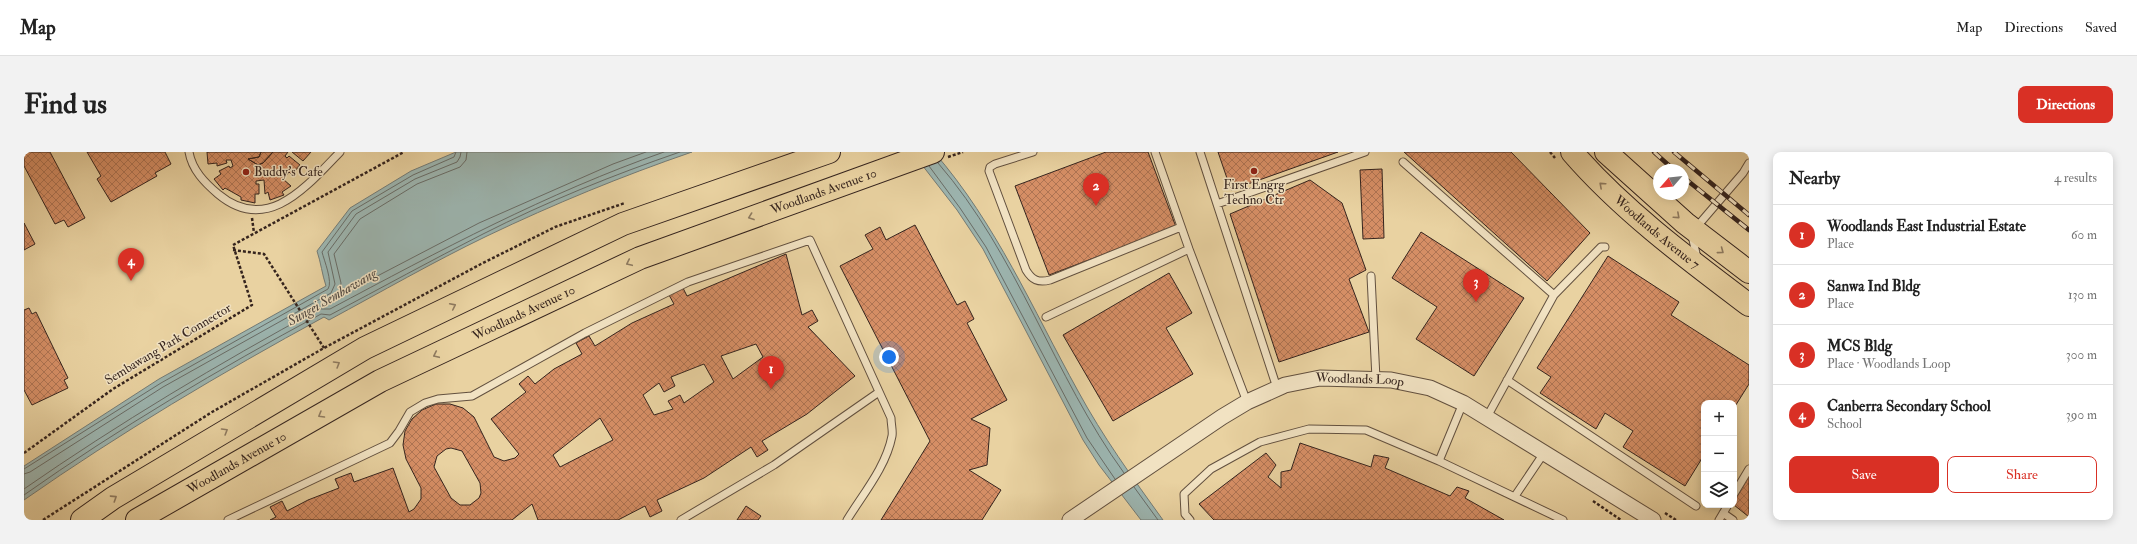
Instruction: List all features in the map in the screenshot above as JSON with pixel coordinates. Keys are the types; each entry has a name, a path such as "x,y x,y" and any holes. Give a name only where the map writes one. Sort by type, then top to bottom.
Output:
{"main road":[{"path":"82,520 120,494 365,348 623,224 829,152"},
{"name":"Woodlands Avenue 10","path":"137,520 380,381 640,258 933,152"},
{"name":"Woodlands Avenue 7","path":"1572,152 1598,182 1706,273 1749,305"},
{"name":"Woodlands Avenue 7","path":"1606,152 1694,230 1749,272"}],"street":[{"name":"Woodlands Loop","path":"1070,520 1115,488 1247,402 1285,384 1320,378 1391,380 1430,388 1487,417 1653,520"}],"lane":[{"path":"189,152 194,168 206,184 230,204 250,210 273,208 288,201 304,189 340,152"},
{"path":"1033,152 995,164 990,167 989,171 1026,270 1031,278 1037,281 1050,280 1181,227"},
{"path":"1155,152 1189,249 1247,402"},
{"path":"1200,152 1277,388"},
{"path":"1217,204 1365,152"},
{"path":"1403,162 1554,295"},
{"path":"1706,273 1698,261 1695,252 1694,230 1746,175 1749,163"},
{"path":"228,520 390,443 399,432 410,412 425,403 438,399 472,396 585,333 688,282 810,240 879,392 890,418 893,435 879,469 847,520"},
{"path":"1487,417 1554,295 1601,246 1605,246"},
{"path":"1046,317 1189,249"},
{"path":"1371,276 1376,379"},
{"path":"1507,380 1600,444 1696,506"},
{"path":"681,520 774,465 879,392"},
{"path":"1439,461 1463,404"},
{"path":"1190,520 1185,514 1184,494 1211,469 1260,442 1309,429 1366,430 1439,461 1563,520"},
{"path":"1515,496 1544,453"},
{"path":"1737,489 1749,469"},
{"path":"1719,520 1726,508"},
{"path":"1723,513 1733,520"}],"path":[{"path":"324,348 264,254 233,250 233,245 404,152"},
{"path":"250,210 254,233"},
{"name":"Sembawang Park Connector","path":"24,453 113,389 252,305 233,250"},
{"path":"43,520 212,412 307,358"}],"water":[{"name":"Sungei Sembawang","path":"456,152 692,152 588,191 537,213 447,256 329,320 324,317 171,404 60,475 24,500 24,466 159,379 326,286 317,251 350,208 411,171"},
{"path":"912,152 934,152 977,208 1029,298 1097,425 1163,520 1141,520 1099,465 1083,440 983,249 957,210"}],"building":[{"path":"24,152 50,152 85,218 68,227 64,220 55,224 24,166"},
{"path":"87,152 165,152 171,164 155,173 157,176 111,202 97,179 101,176"},
{"path":"207,152 261,152 259,157 248,159 258,165 263,163 273,152 288,152 285,156 287,158 289,156 300,165 292,175 289,172 283,179 291,186 282,192 284,195 270,200 268,192 265,194 264,180 256,181 256,184 259,184 259,194 255,194 255,203 241,200 241,197 225,188 223,190 214,179 221,174 219,171 229,166 230,168 233,166 231,160 226,160 227,163 217,166 217,163 208,164"},
{"path":"261,152 273,152 263,163 258,165 248,159 259,157"},
{"path":"292,152 311,152 303,161"},
{"path":"1106,152 1148,152 1176,227 1049,275 1015,186"},
{"name":"First Engrg Techno Ctr","path":"1218,152 1338,152 1231,190"},
{"path":"1404,152 1511,152 1590,233 1547,281"},
{"path":"1382,169 1384,238 1363,239 1360,170"},
{"path":"1310,180 1342,203 1366,270 1349,279 1369,332 1279,362 1230,214"},
{"path":"24,223 35,244 24,250"},
{"path":"915,225 957,305 965,301 974,319 967,323 1007,400 971,419 990,428 987,465 969,470 1001,490 982,520 881,520 930,441 840,266 873,249 865,235 880,227 886,240"},
{"path":"1421,232 1524,298 1474,376 1416,339 1437,307 1392,278"},
{"path":"786,254 802,315 812,310 818,321 808,327 855,376 807,414 762,441 768,450 757,457 751,447 704,478 657,500 662,511 650,517 645,506 618,520 538,520 532,504 512,520 270,520 276,517 270,507 282,501 287,511 308,500 339,488 335,479 351,473 354,482 393,468 409,512 414,509 421,499 421,488 406,459 403,445 405,431 412,419 422,410 436,404 450,404 463,408 474,417 494,457 504,461 515,458 519,454 491,419 526,392 519,384 528,376 535,384 554,369 582,354 576,343 589,336 595,346 632,323 674,304 669,295 683,288 687,296","holes":["756,344 763,357 733,379 721,356","704,364 714,382 684,403 680,395 668,401 673,409 654,415 643,395 659,383 664,392 675,386 671,377","600,418 613,440 560,467 553,455","451,448 462,451 480,483 481,493 479,498 470,505 460,505 451,498 434,467 437,456 446,449"]},
{"path":"1608,256 1679,302 1671,315 1749,365 1749,384 1737,403 1737,400 1701,400 1701,460 1685,486 1623,447 1633,431 1605,413 1596,429 1540,393 1551,377 1537,368"},
{"path":"1169,273 1192,313 1166,328 1193,374 1113,421 1063,335"},
{"path":"29,308 32,314 36,312 68,378 64,380 68,388 32,405 24,390 24,310"},
{"path":"1300,443 1371,467 1374,455 1389,458 1385,468 1450,496 1457,487 1469,491 1465,498 1504,520 1214,520 1199,504 1266,453 1276,465 1268,477 1281,488 1281,472 1291,470"},
{"path":"1749,471 1749,517 1737,507 1737,490"},
{"path":"746,506 761,516 758,520 737,520"}],"railway":[{"path":"1654,152 1667,164"},
{"path":"1674,152 1749,215"},
{"path":"1689,182 1749,230"}],"place":[{"name":"First Engrg Techno Ctr","path":"1254,171"},
{"name":"Buddy's Cafe","path":"246,172"},
{"name":"Sanwa Ind Bldg","path":"1096,206"},
{"name":"Canberra Secondary School","path":"131,281"},
{"name":"MCS Bldg","path":"1476,302"},
{"name":"Woodlands East Industrial Estate","path":"771,389"}]}
